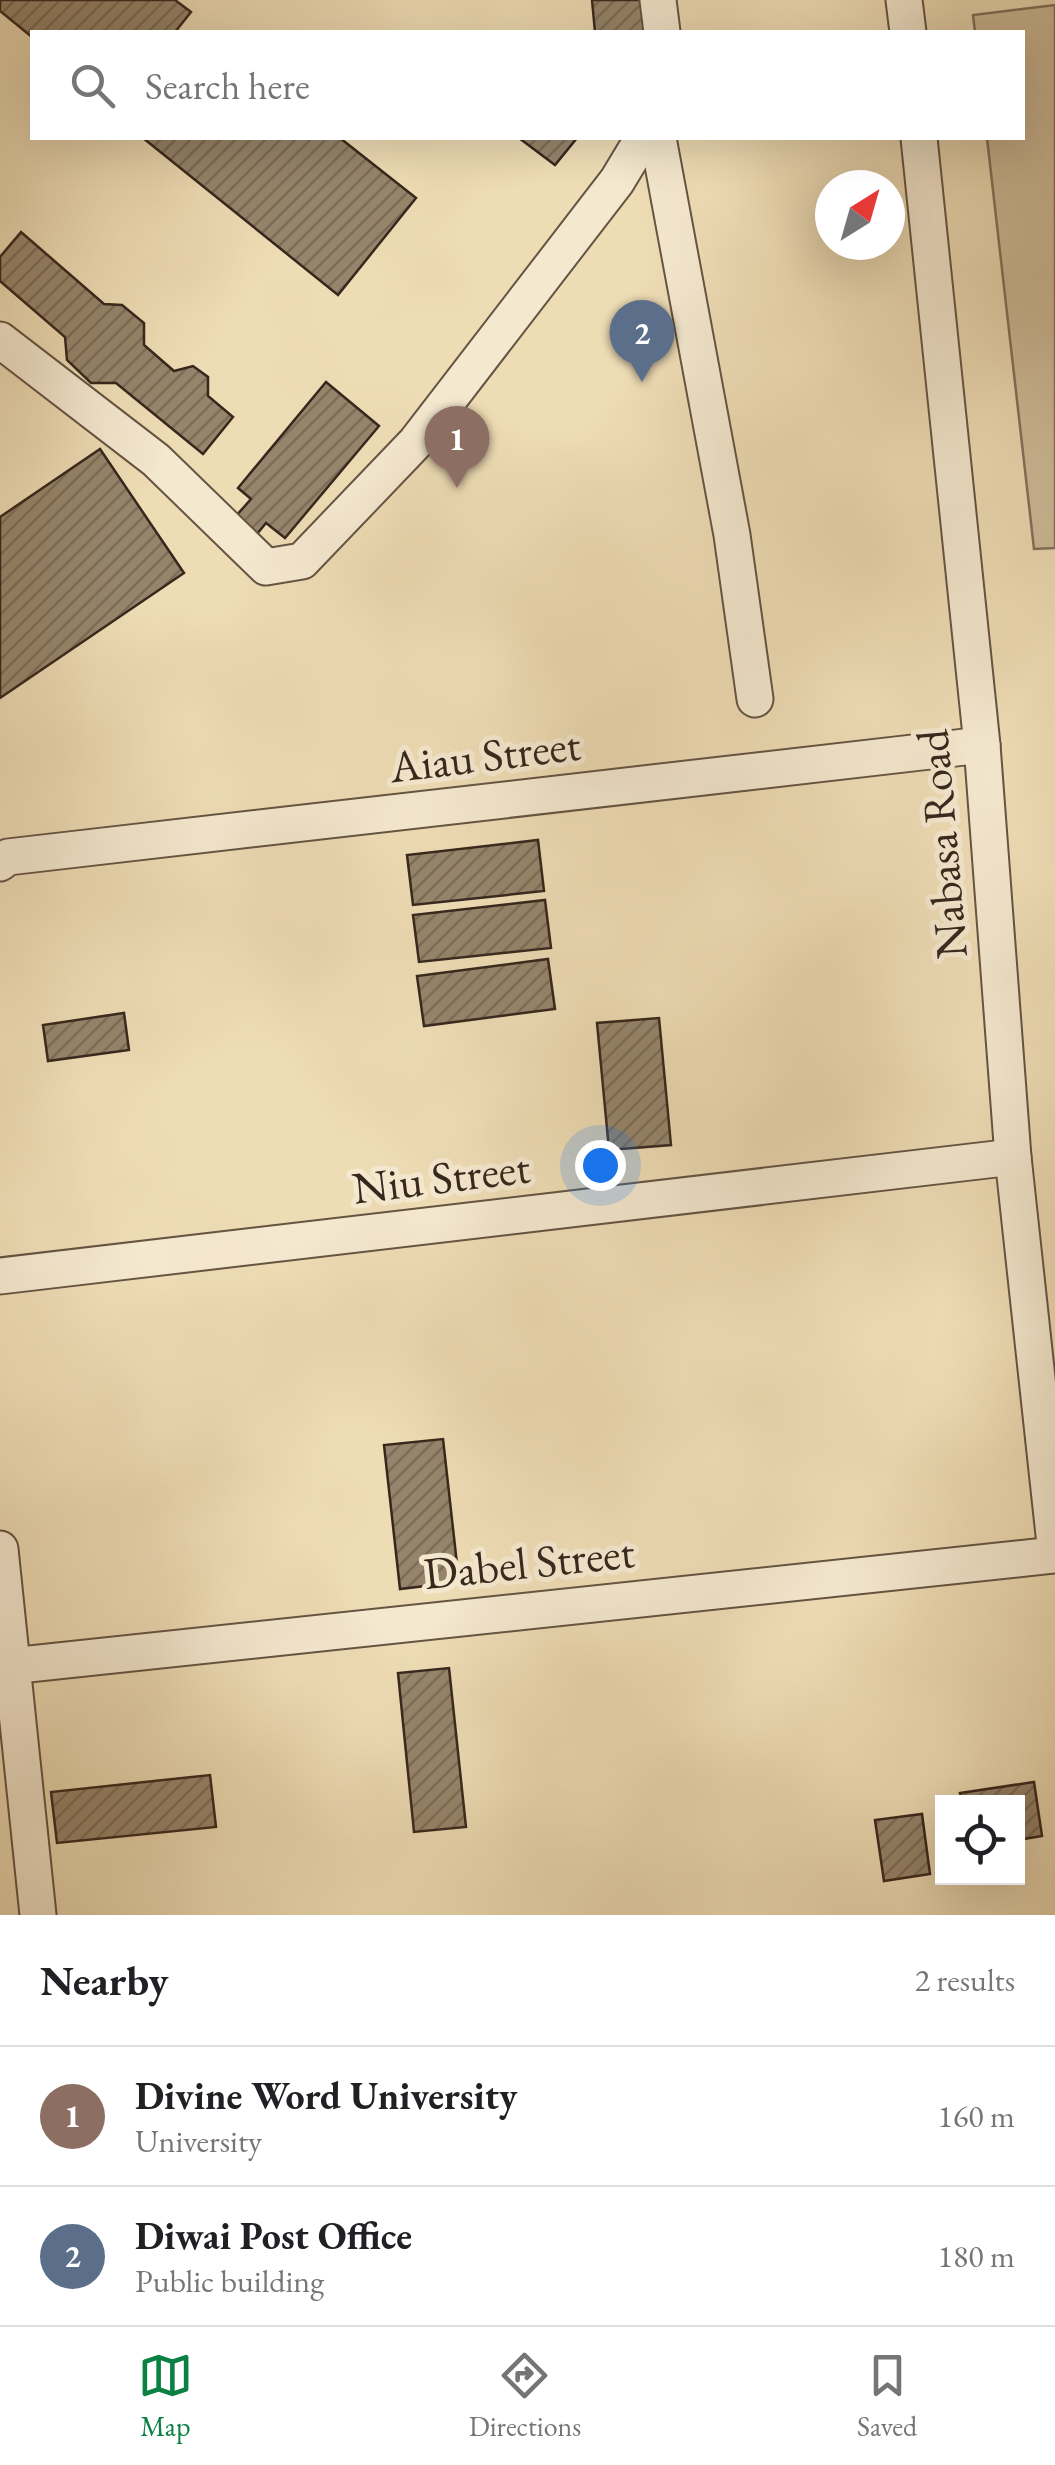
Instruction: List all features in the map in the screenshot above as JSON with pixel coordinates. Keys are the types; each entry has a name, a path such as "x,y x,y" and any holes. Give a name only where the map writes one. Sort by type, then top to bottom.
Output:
{"street":[{"path":"658,0 662,30"},
{"path":"904,0 908,30"},
{"path":"0,340 156,460 266,567 302,561 416,442 617,181 641,140"},
{"path":"658,140 732,536 754,699"},
{"name":"Nabasa Road","path":"919,140 982,745 1013,1157 1055,1544"},
{"name":"Aiau Street","path":"0,863 8,857 982,745"},
{"name":"Niu Street","path":"0,1276 1013,1157"},
{"path":"0,1550 6,1665 38,1915"},
{"name":"Dabel Street","path":"6,1665 1055,1555"}],"shaded area":[{"path":"1055,5 1055,548 1034,549 987,140 1025,140 1025,30 975,30 973,15"}],"building":[{"path":"0,0 175,0 191,12 177,30 30,30 30,35 0,11"},
{"path":"592,0 644,0 646,30 595,30"},
{"path":"145,140 343,140 416,198 338,295"},
{"path":"522,140 575,140 555,165"},
{"path":"21,232 104,304 122,305 144,323 144,345 174,371 193,366 208,377 208,396 233,417 203,454 116,383 91,383 67,360 65,337 0,281 0,257"},
{"path":"326,382 379,426 285,538 266,523 257,534 236,516 251,499 238,488"},
{"path":"100,449 184,573 0,698 0,517"},
{"path":"538,840 544,891 413,905 407,855"},
{"path":"545,900 551,948 419,962 413,915"},
{"path":"548,959 555,1009 424,1026 417,976"},
{"path":"124,1013 129,1050 48,1061 43,1025"},
{"path":"659,1018 671,1145 609,1150 597,1023"},
{"path":"443,1439 459,1582 400,1589 384,1445"},
{"path":"449,1668 466,1827 414,1832 398,1673"},
{"path":"210,1775 216,1827 57,1843 51,1792"},
{"path":"1034,1782 1042,1836 1025,1839 1025,1795 960,1793"},
{"path":"922,1814 930,1874 884,1881 875,1820"}],"place":[{"name":"Diwai Post Office","path":"642,382"},
{"name":"Divine Word University","path":"457,488"}]}
